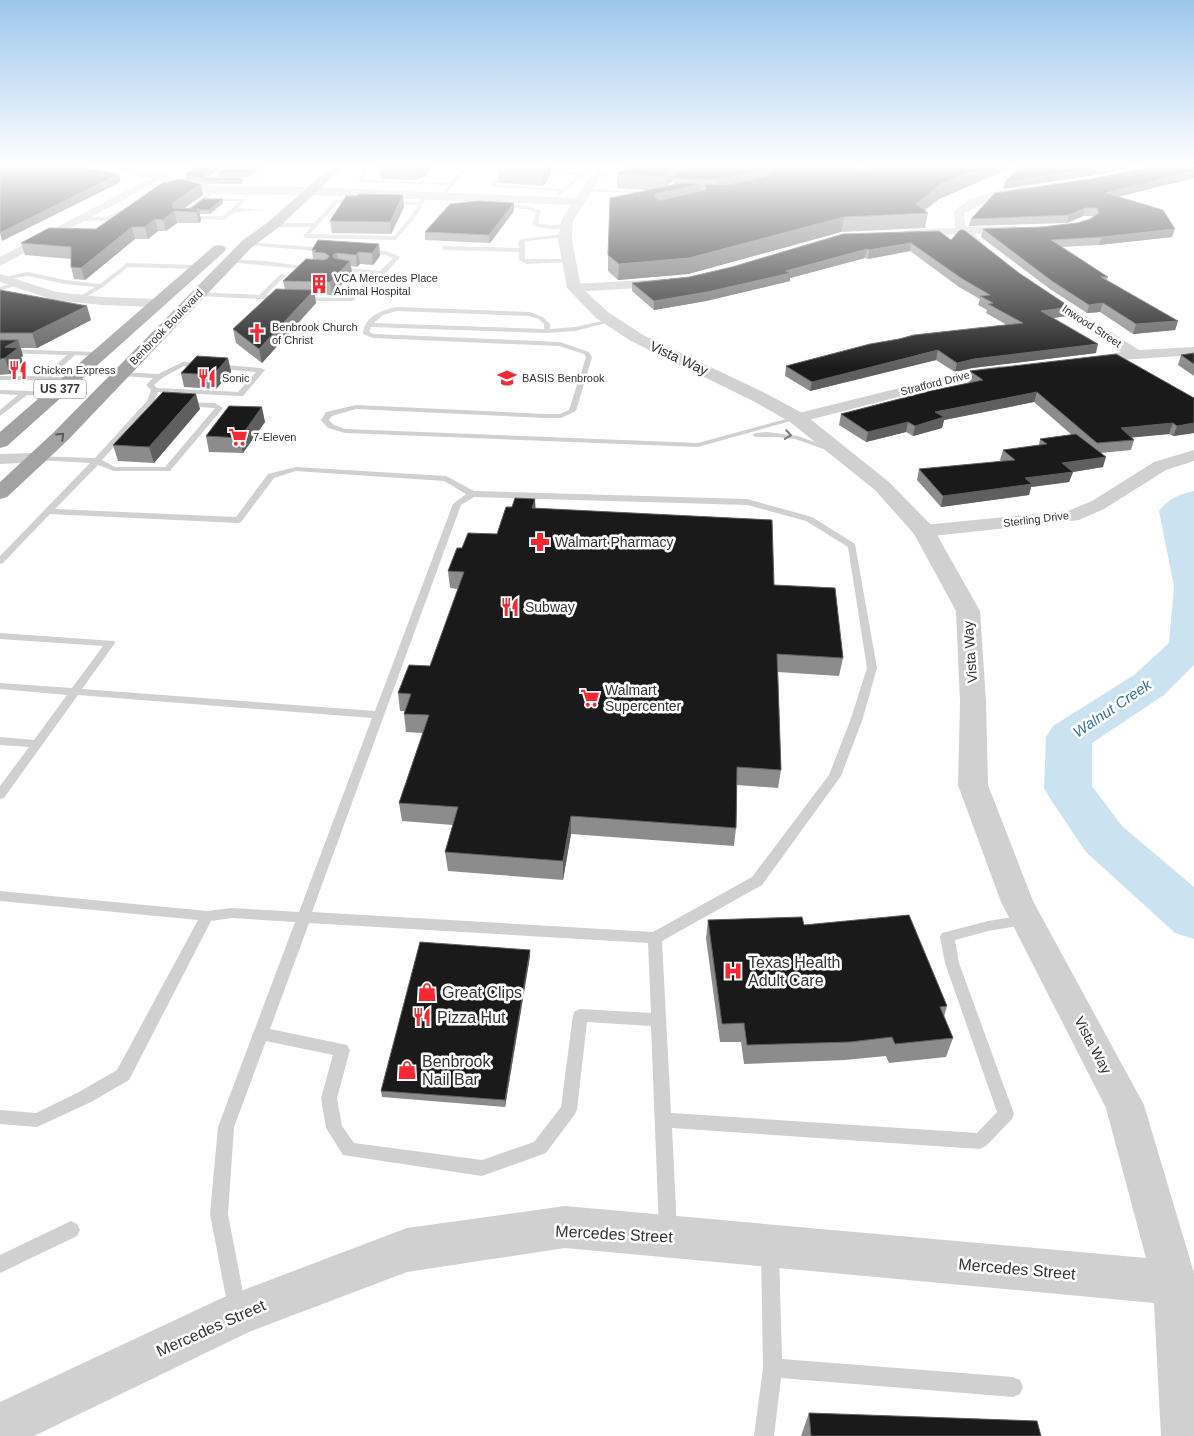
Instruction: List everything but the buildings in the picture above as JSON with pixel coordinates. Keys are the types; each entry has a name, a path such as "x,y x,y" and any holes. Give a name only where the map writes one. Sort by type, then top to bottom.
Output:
{"highway":[{"name":"Benbrook Boulevard","path":"0,442 198,267 254,234"},
{"name":"Benbrook Boulevard","path":"0,493 60,437 230,261 240,241"}],"street":[{"path":"0,262 53,234"},
{"path":"567,234 574,288 671,282"},
{"path":"968,234 986,250"},
{"path":"1,282 16,284 54,296 102,302 156,303"},
{"name":"Inwood Street","path":"1029,283 1136,355"},
{"name":"Vista Way","path":"574,288 602,315 637,338 753,394 797,418 882,486 924,531 968,612 974,701 973,785 1017,902 1125,1105 1184,1284 1185,1436"},
{"path":"1107,358 1194,351"},
{"name":"Stratford Drive","path":"797,418 972,374 1020,368"},
{"name":"Sterling Drive","path":"924,531 1072,516 1098,505 1160,466 1194,455"},
{"path":"0,459 36,458"},
{"name":"Mercedes Street","path":"0,1427 238,1314 408,1250 565,1227 1184,1284"}],"lane":[{"path":"291,248 306,236 395,238 398,234"},
{"path":"557,234 567,241"},
{"path":"524,240 567,241 527,262 522,260 521,242 524,240"},
{"path":"240,241 291,248 329,250"},
{"path":"445,248 521,250"},
{"path":"339,269 380,273 384,272 397,256 386,253 358,251"},
{"path":"230,261 317,268"},
{"path":"79,299 101,286 127,265 198,267"},
{"path":"1,282 24,273 33,273 63,282 101,286"},
{"path":"261,297 283,275"},
{"path":"299,299 351,300 366,283"},
{"path":"197,294 290,298"},
{"path":"547,331 547,324 541,318 530,314 397,309 381,312 374,316 366,333 373,336 560,344 577,348 587,353 589,357 572,411 561,416 356,408 329,414 325,420 327,424 335,429 698,445 797,418"},
{"path":"370,325 547,331 576,329 611,321"},
{"path":"0,351 98,354"},
{"path":"45,378 72,354"},
{"path":"183,364 261,370 240,394 155,390 150,386 159,376 183,364"},
{"path":"120,374 159,376"},
{"path":"0,378 71,379"},
{"path":"0,561 151,402 155,390"},
{"path":"0,392 54,394"},
{"path":"0,414 25,393"},
{"path":"215,405 227,393"},
{"path":"36,458 97,461 114,468 167,469 219,408 215,405 151,402"},
{"path":"722,438 776,433 799,437 842,454"},
{"path":"0,896 207,916 232,913 655,938 758,881 836,776 856,721 872,668 852,546 809,519 747,502 472,494 446,479 296,469 271,476 238,520 48,511"},
{"path":"238,1314 219,1214 226,1126 457,504 472,494"},
{"path":"0,636 110,643 0,794"},
{"path":"0,686 379,715"},
{"path":"0,741 37,744"},
{"path":"0,1117 37,1120 123,1075 207,916"},
{"path":"663,1120 980,1141 1006,1114 952,963 947,937 988,926 1026,920"},
{"path":"655,938 668,1237"},
{"path":"260,1033 342,1050 329,1098 334,1128 350,1150 482,1168 540,1148 569,1109 580,1015 659,1020"},
{"path":"0,1264 71,1230"},
{"path":"764,1436 773,1368 770,1246"},
{"path":"773,1368 1013,1387"}],"waterway":[{"name":"Walnut Creek","path":"1194,501 1177,511 1193,586 1190,646 1149,685 1069,737 1068,788 1104,839 1194,918"}],"place":[{"name":"VCA Mercedes Place Animal Hospital","path":"319,284"},
{"name":"Benbrook Church of Christ","path":"257,333"},
{"name":"Chicken Express","path":"18,370"},
{"name":"Sonic","path":"207,378"},
{"name":"BASIS Benbrook","path":"507,378"},
{"name":"7-Eleven","path":"238,437"},
{"name":"Walmart Pharmacy","path":"540,542"},
{"name":"Subway","path":"510,607"},
{"name":"Walmart Supercenter","path":"590,698"},
{"name":"Texas Health Adult Care","path":"733,971"},
{"name":"Great Clips","path":"427,992"},
{"name":"Pizza Hut","path":"422,1017"},
{"name":"Benbrook Nail Bar","path":"407,1070"}]}
